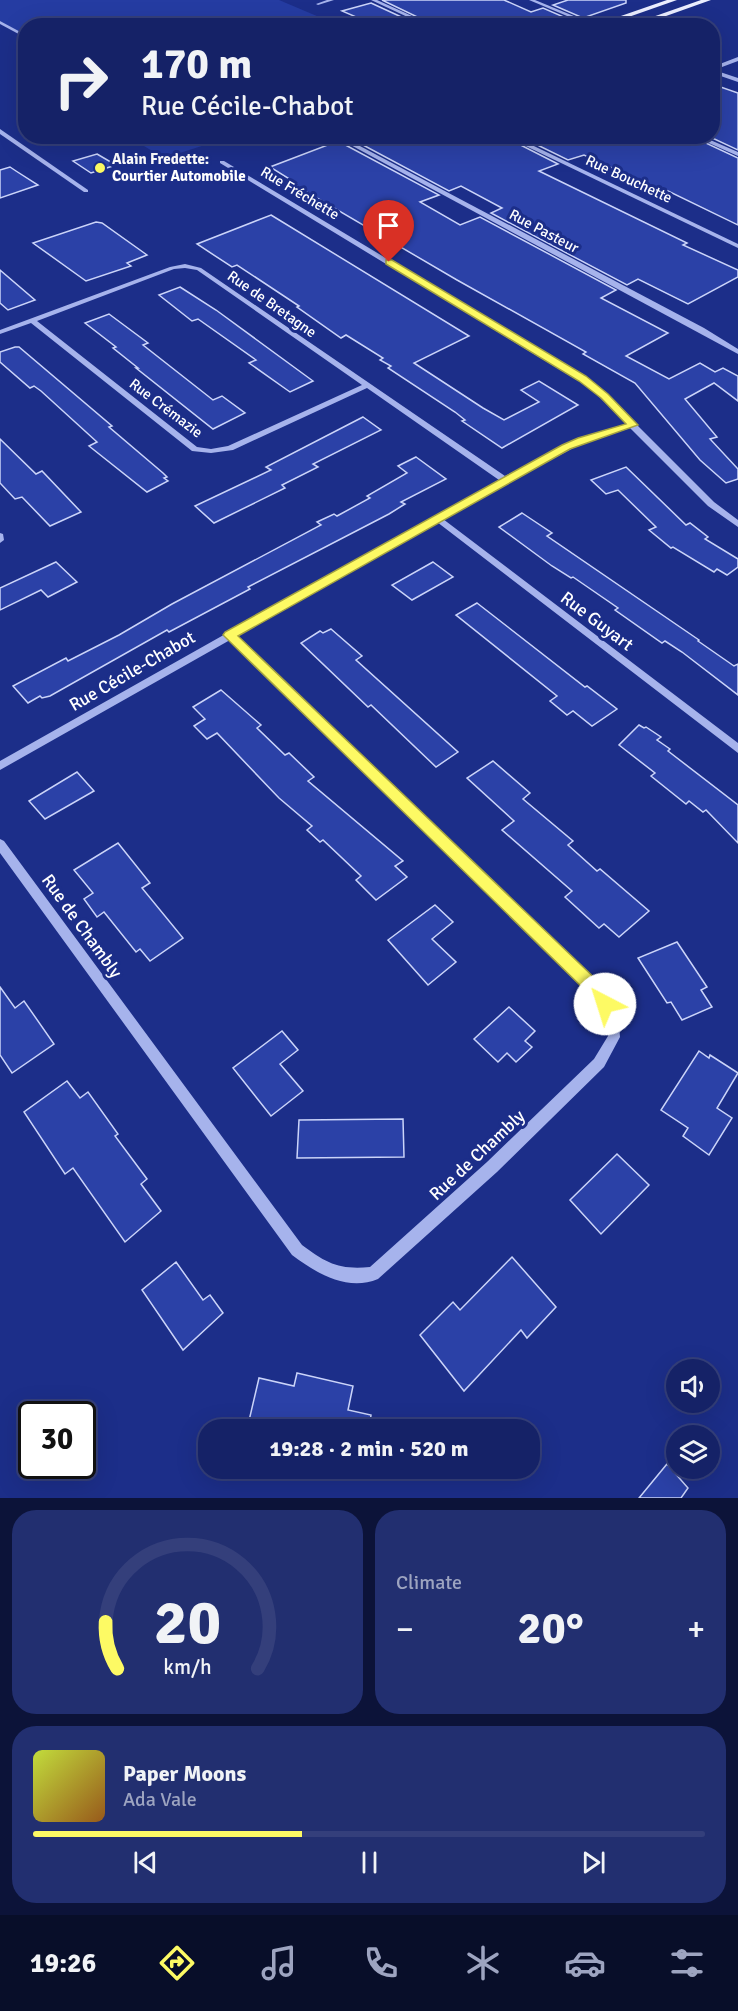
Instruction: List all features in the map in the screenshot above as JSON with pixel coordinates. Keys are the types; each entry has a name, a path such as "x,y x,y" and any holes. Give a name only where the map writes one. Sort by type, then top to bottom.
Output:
{"main road":[{"path":"618,18 674,0"},
{"path":"654,18 708,0"}],"street":[{"path":"318,4 332,0"},
{"path":"373,0 414,18"},
{"path":"531,0 578,18"},
{"path":"0,22 18,32"},
{"path":"1,33 14,30"},
{"path":"720,67 738,59"},
{"path":"720,73 738,80"},
{"path":"0,131 18,143"},
{"path":"19,144 87,191"},
{"name":"Rue Pasteur","path":"351,144 701,330 738,352"},
{"name":"Rue Bouchette","path":"524,144 738,246"},
{"path":"714,144 738,154"},
{"name":"Rue Fréchette","path":"222,162 582,378 605,396 711,504 738,524"},
{"name":"Rue de Bretagne","path":"0,332 172,268 199,269 505,480"},
{"name":"Rue Crémazie","path":"32,320 195,449 211,451 230,448 366,386"},
{"name":"Rue Cécile-Chabot","path":"0,766 505,480 582,440 632,425"},
{"name":"Rue Guyart","path":"437,518 738,749"},
{"name":"Rue de Chambly","path":"0,844 297,1250 321,1269 349,1277 373,1274 492,1167 600,1063 614,1037 612,1015 598,993 230,635"}],"shaded area":[{"path":"0,0 279,0 321,18 18,18 18,32 0,21"},
{"path":"141,144 208,144 164,158"}],"building":[{"path":"382,0 504,0 531,12 543,8 566,18 419,18"},
{"path":"568,0 626,0 626,3 583,18 553,5"},
{"path":"371,3 404,18 358,18 342,11"},
{"path":"720,87 738,93 738,150 720,142"},
{"path":"330,144 344,144 439,195 420,202 460,225 480,217 616,290 601,298 668,333 626,356 669,379 700,363 715,372 723,368 738,376 738,401 714,383 685,399 717,437 710,439 738,469 738,479 726,483 700,460 635,383 583,354 586,352 293,184 296,183 270,167"},
{"path":"361,144 519,144 558,164 539,171 687,243 683,245 738,270 738,277 688,304 638,279 627,285 491,213 502,208 461,186 449,191"},
{"path":"535,144 708,144 738,158 738,225 664,189 660,190 584,155 568,160"},
{"path":"97,154 116,165 91,173 73,161"},
{"path":"10,167 38,185 0,198 0,170"},
{"path":"271,215 469,336 414,363 483,408 504,420 539,402 521,390 539,381 578,405 502,448 462,421 465,420 455,412 388,368 391,366 380,360 383,358 346,335 341,338 297,307 299,306 237,265 232,267 197,244"},
{"path":"96,222 102,223 147,255 127,263 131,266 86,281 33,243"},
{"path":"0,270 35,300 8,310 0,303"},
{"path":"180,287 216,310 313,381 290,392 249,363 256,360 198,319 192,321 159,295"},
{"path":"109,314 148,343 143,345 213,400 222,396 245,413 213,429 136,368 138,368 113,348 116,347 85,323"},
{"path":"19,347 112,426 109,427 163,473 167,477 164,478 168,481 147,492 89,446 97,442 41,391 34,386 30,388 0,362 0,352"},
{"path":"363,417 381,430 313,464 318,467 282,485 285,488 214,523 195,506 271,470 266,467"},
{"path":"0,439 36,474 42,471 81,512 50,526 22,497 15,499 0,483"},
{"path":"416,457 446,479 401,502 405,504 389,514 248,587 250,589 169,632 167,630 50,696 42,698 40,696 28,703 13,686 66,658 68,661 119,635 172,604 321,525 317,522 334,514 337,516 370,498 367,496 407,473 398,466"},
{"path":"626,467 686,525 690,523 708,537 705,539 738,559 738,567 727,575 717,569 714,572 673,547 671,548 649,530 656,527 618,490 606,494 591,480"},
{"path":"522,513 552,533 547,536 734,666 738,664 738,695 682,652 665,641 662,643 615,610 618,608 573,577 571,578 552,566 499,527"},
{"path":"56,562 77,582 48,597 41,590 0,610 0,588"},
{"path":"433,562 453,577 412,600 392,585"},
{"path":"477,603 617,709 592,726 573,711 567,715 550,701 557,696 456,615"},
{"path":"331,629 362,656 356,660 458,752 436,767 371,705 368,707 301,643 320,631 323,633"},
{"path":"221,690 261,725 257,728 285,755 289,753 314,777 308,781 403,861 395,866 407,877 376,900 356,880 361,876 323,840 320,842 307,830 312,826 279,798 217,733 207,739 194,726 205,719 193,707"},
{"path":"639,725 661,737 657,740 670,749 668,751 738,805 738,843 706,810 703,812 689,801 686,804 651,776 655,773 619,745"},
{"path":"493,761 530,793 523,799 573,841 568,845 597,871 600,869 649,911 619,937 604,924 599,928 565,897 572,891 502,830 514,821 467,778"},
{"path":"77,772 94,791 45,819 29,801"},
{"path":"118,843 150,883 142,888 183,938 150,961 140,949 136,952 104,912 97,917 84,899 93,893 74,870"},
{"path":"435,905 453,922 432,939 456,962 428,985 388,940"},
{"path":"677,942 707,987 701,990 712,1007 682,1020 671,1002 667,1003 638,958"},
{"path":"0,987 15,1008 24,1001 54,1044 12,1073 0,1055"},
{"path":"509,1007 535,1031 525,1041 532,1047 516,1062 507,1053 498,1062 474,1039"},
{"path":"282,1031 298,1050 280,1064 303,1091 271,1116 233,1068"},
{"path":"699,1051 709,1058 710,1055 738,1073 717,1108 732,1118 709,1155 683,1136 688,1128 661,1110"},
{"path":"67,1081 80,1098 88,1092 118,1134 115,1136 147,1179 141,1184 161,1211 125,1242 73,1168 65,1174 24,1112"},
{"path":"403,1119 404,1157 297,1158 299,1120"},
{"path":"617,1154 649,1185 601,1234 570,1200"},
{"path":"512,1257 556,1307 527,1338 521,1330 464,1391 420,1335 453,1302 460,1310"},
{"path":"176,1262 203,1300 210,1295 223,1313 183,1350 142,1290"},
{"path":"297,1373 353,1386 348,1410 371,1415 370,1419 249,1419 259,1378 294,1386"},
{"path":"666,1465 666,1479 680,1479 688,1488 681,1498 639,1498"}],"place":[{"name":"Alain Fredette: Courtier Automobile","path":"100,168"}],"route":[{"path":"389,262 582,378 605,396 632,425 566,447 230,635 598,993 605,1004"}]}
